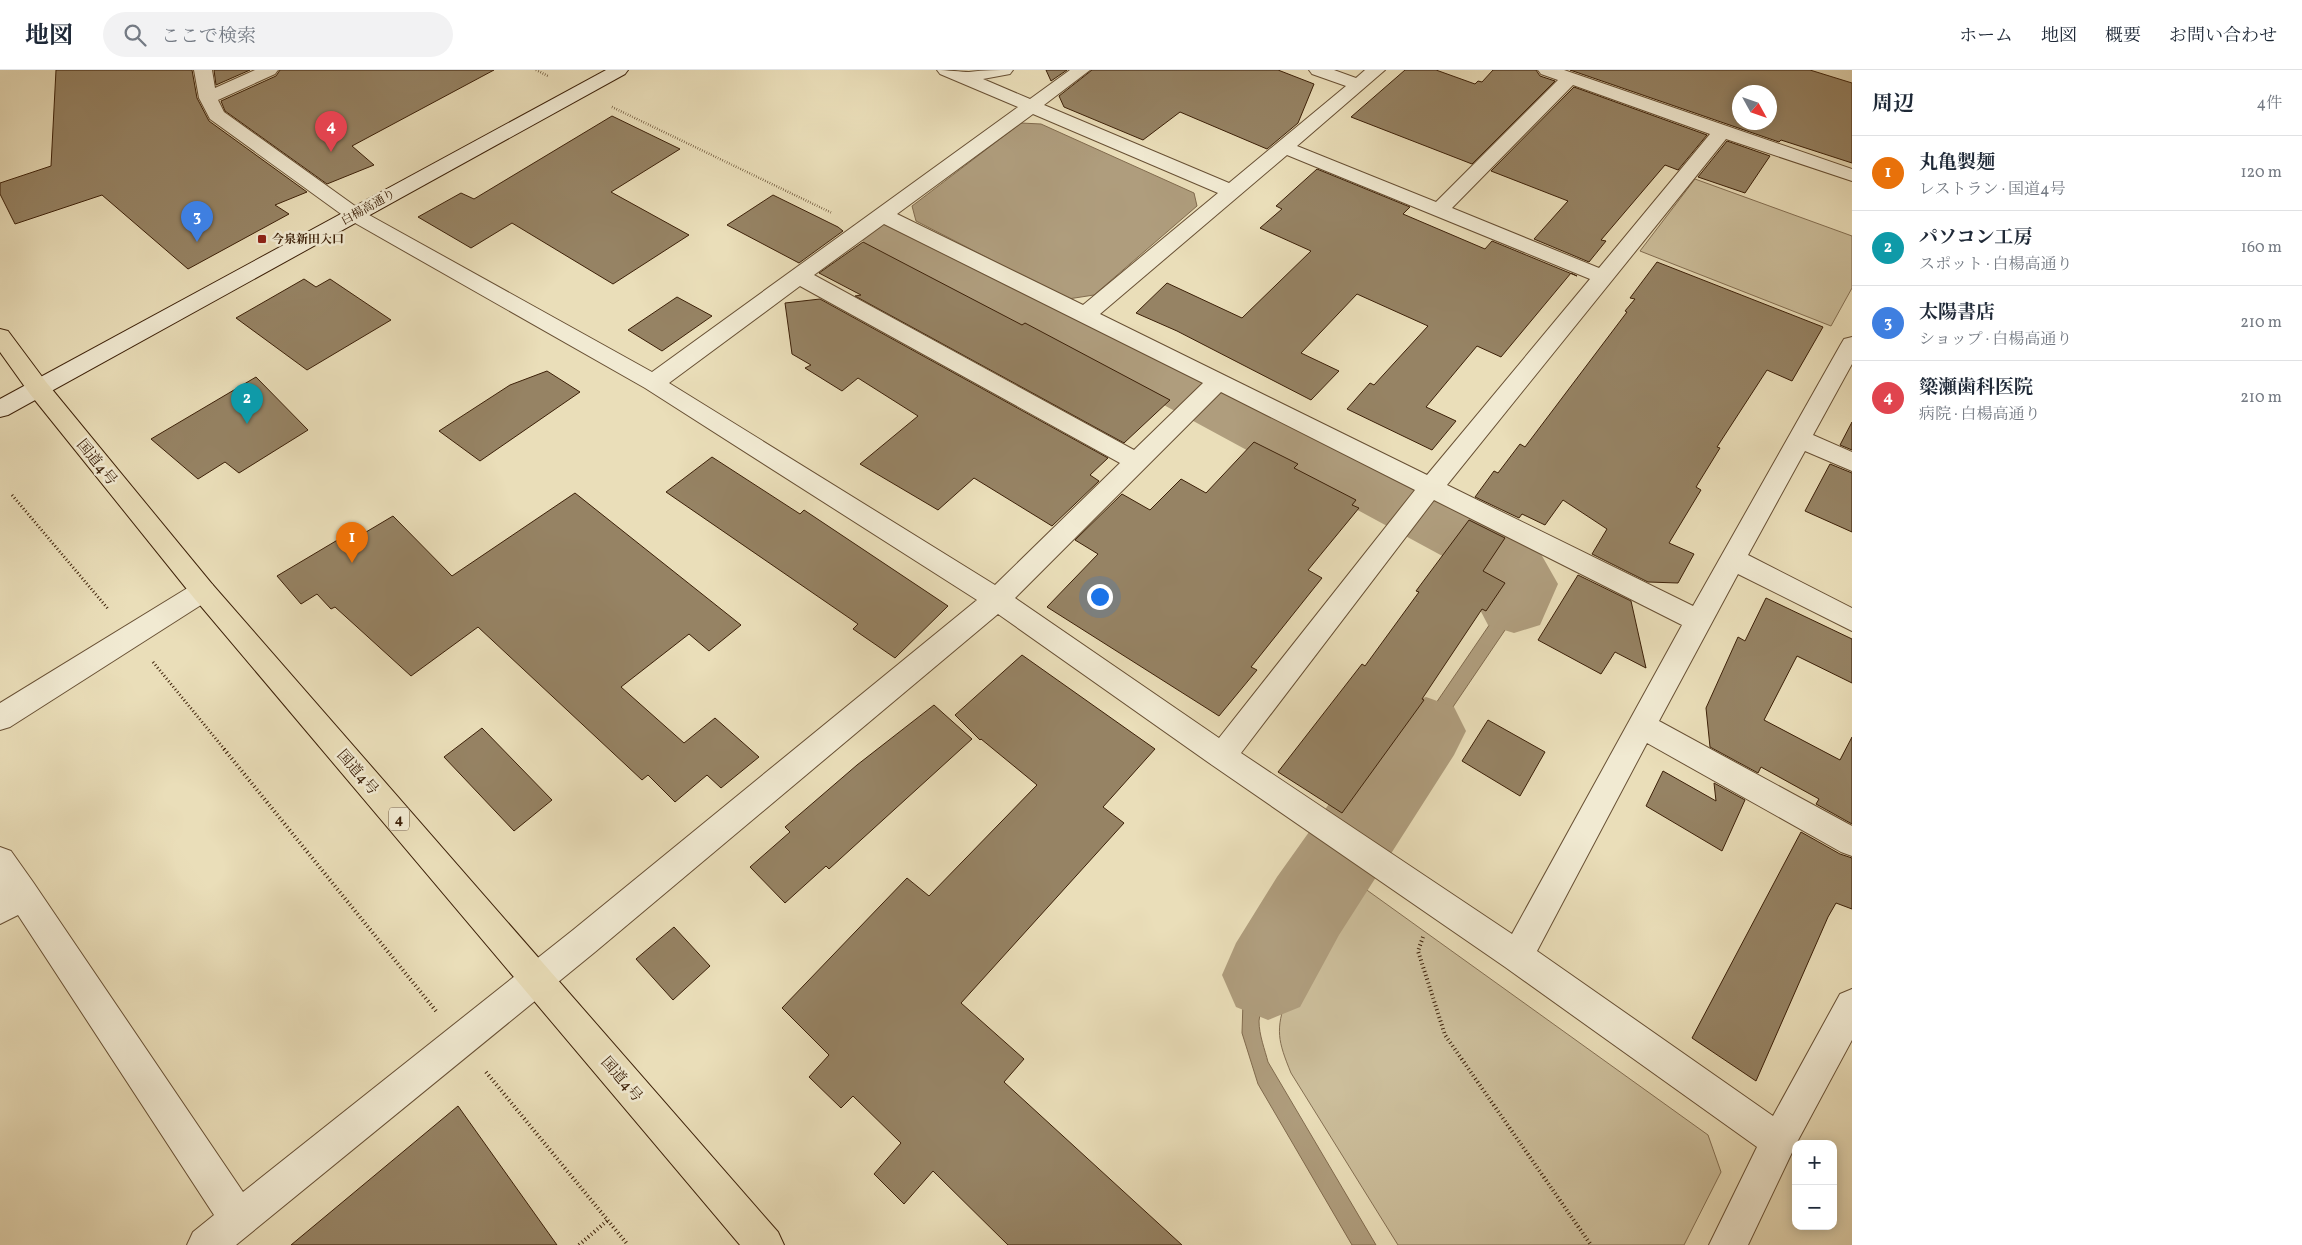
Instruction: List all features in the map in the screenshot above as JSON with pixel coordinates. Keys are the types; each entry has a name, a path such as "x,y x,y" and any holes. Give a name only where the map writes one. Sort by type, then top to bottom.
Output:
{"highway":[{"name":"国道4号","path":"0,336 38,388 203,591 765,1245"}],"street":[{"path":"202,70 208,98 216,115 355,215 653,383 997,599 1222,756 1517,956 1779,1141"},
{"path":"208,98 269,70"},
{"name":"白楊高通り","path":"0,409 619,70"},
{"path":"946,70 1231,191"},
{"path":"964,78 1004,70"},
{"path":"653,383 1081,70"},
{"path":"1318,70 1359,85"},
{"path":"1085,315 1376,70"},
{"path":"1547,70 1722,132 1852,175"},
{"path":"1439,210 1570,78"},
{"path":"1222,756 1430,488 1722,132"},
{"path":"1284,147 1604,277"},
{"path":"882,215 1698,621"},
{"path":"799,276 1137,462"},
{"path":"1517,956 1698,621 1852,344"},
{"path":"206,1245 536,979 997,599 1218,382"},
{"path":"1800,439 1852,462"},
{"path":"1732,559 1852,620"},
{"path":"0,718 203,591"},
{"path":"1642,726 1852,842"},
{"path":"0,861 11,901 239,1218"},
{"path":"1728,1245 1779,1141 1852,1006"}],"path":[{"path":"536,70 864,228"},
{"path":"12,495 131,636 628,1245"},
{"path":"1440,904 1424,932 1418,952 1445,1035 1591,1245"},
{"path":"579,1245 608,1220"}],"shaded area":[{"path":"1021,123 1041,124 1194,193 1197,206 1094,295 1068,299 916,221 912,206"},
{"path":"1695,179 1852,236 1852,288 1831,326 1640,251"},
{"path":"888,239 1158,377 1153,381 882,243"},
{"path":"1469,534 1503,553 1523,573 1527,582 1522,605 1375,822 1361,813 1507,599 1511,587 1507,569 1492,557 1463,542"},
{"path":"1316,881 1329,889 1268,993 1259,1021 1260,1032 1268,1062 1376,1245 1352,1245 1258,1084 1242,1033 1243,1001 1252,979"},
{"path":"1364,888 1708,1135 1721,1172 1684,1245 1398,1245 1291,1073 1283,1052 1280,1035 1281,1018 1287,997"}],"building":[{"path":"56,70 192,70 197,98 209,121 307,192 275,205 289,214 188,269 102,195 15,224 0,194 0,183 51,166"},
{"path":"214,70 250,70 216,85"},
{"path":"280,70 494,70 352,146 374,165 327,184 225,111 221,101 276,76"},
{"path":"1046,70 1067,70 1051,81"},
{"path":"1092,70 1278,70 1314,84 1298,123 1267,149 1180,112 1143,140 1064,107 1059,96"},
{"path":"1405,70 1436,70 1475,84 1478,81 1482,82 1493,70 1536,70 1540,76 1555,81 1472,164 1351,117"},
{"path":"1570,70 1810,70 1852,83 1852,163 1781,140 1779,142 1744,130 1777,130 1777,85 1732,85 1732,126"},
{"path":"1574,87 1707,135 1678,170 1665,165 1601,240 1606,241 1589,262 1534,239 1568,201 1491,171"},
{"path":"612,116 680,149 611,192 689,235 613,284 512,223 471,248 418,217 461,193 474,199"},
{"path":"1727,141 1770,156 1745,193 1698,177"},
{"path":"1317,169 1410,207 1403,214 1485,249 1492,241 1571,273 1501,357 1477,346 1426,407 1456,421 1432,450 1347,409 1370,383 1374,385 1428,326 1357,294 1301,353 1339,371 1311,400 1177,331 1136,313 1167,283 1242,318 1311,251 1260,228 1282,209 1276,206"},
{"path":"773,195 843,231 799,263 727,225"},
{"path":"863,242 1022,325 1025,323 1170,400 1124,443 855,296 861,295 819,273"},
{"path":"1657,262 1823,327 1792,381 1767,370 1717,447 1720,448 1696,487 1701,490 1669,543 1694,554 1678,583 1648,582 1592,554 1607,529 1563,500 1545,525 1522,514 1519,518 1475,497 1494,471 1498,473 1520,444 1525,447 1627,312 1625,311 1635,299 1630,298"},
{"path":"304,279 316,287 330,279 391,320 307,370 236,318"},
{"path":"677,297 712,316 662,351 628,330"},
{"path":"820,299 1108,458 1090,475 1099,481 1052,526 974,478 938,510 860,464 918,416 858,378 842,391 805,368 811,365 792,354 785,303"},
{"path":"547,371 580,392 480,461 439,431 510,385"},
{"path":"256,377 308,430 239,473 225,462 198,479 151,439"},
{"path":"1852,422 1852,450 1840,445"},
{"path":"1254,442 1298,464 1294,468 1356,500 1352,505 1359,508 1308,570 1322,578 1251,667 1257,670 1219,716 1047,607 1098,554 1075,540 1122,494 1150,510 1181,479 1206,493"},
{"path":"712,457 800,514 804,510 948,606 895,658 853,629 858,624 666,492"},
{"path":"1830,464 1852,473 1852,532 1805,511"},
{"path":"575,493 741,625 709,651 689,634 621,687 684,743 715,718 759,757 721,788 707,775 675,802 648,775 642,780 478,627 411,676 335,607 331,609 317,594 301,604 277,576 351,532 356,538 393,516 452,576"},
{"path":"1469,520 1505,538 1483,571 1505,583 1486,611 1482,609 1422,699 1424,700 1342,813 1278,772 1362,664 1365,666 1419,592 1416,591"},
{"path":"1578,575 1631,601 1646,668 1615,652 1601,674 1538,640"},
{"path":"1766,598 1852,639 1852,683 1797,656 1764,720 1840,760 1852,737 1852,824 1816,804 1819,799 1761,767 1758,773 1710,747 1706,708 1738,637 1745,641"},
{"path":"1022,655 1155,749 1103,807 1124,823 961,1003 1024,1059 1004,1082 1182,1245 1008,1245 933,1171 904,1204 874,1174 901,1143 853,1096 841,1108 809,1077 829,1055 782,1008 907,878 929,896 1037,785 980,740 955,715"},
{"path":"934,705 972,739 829,869 826,866 785,903 750,867 790,832 785,827 857,765"},
{"path":"1488,720 1545,752 1520,796 1462,761"},
{"path":"482,728 552,800 514,831 444,757"},
{"path":"1663,771 1716,801 1714,783 1745,800 1722,851 1646,806"},
{"path":"1801,832 1840,854 1852,858 1852,909 1836,903 1828,917 1756,1081 1692,1038"},
{"path":"674,927 710,966 673,1000 636,959"},
{"path":"458,1106 557,1245 291,1245"}],"waterway":[{"path":"889,238 1160,376 1508,559 1522,584 1514,604"},
{"path":"1268,975 1308,906 1426,731"}],"place":[{"name":"簗瀬歯科医院","path":"331,152"},
{"name":"今泉新田入口","path":"262,239"},
{"name":"太陽書店","path":"197,242"},
{"name":"パソコン工房","path":"247,424"},
{"name":"丸亀製麺","path":"352,563"}]}
